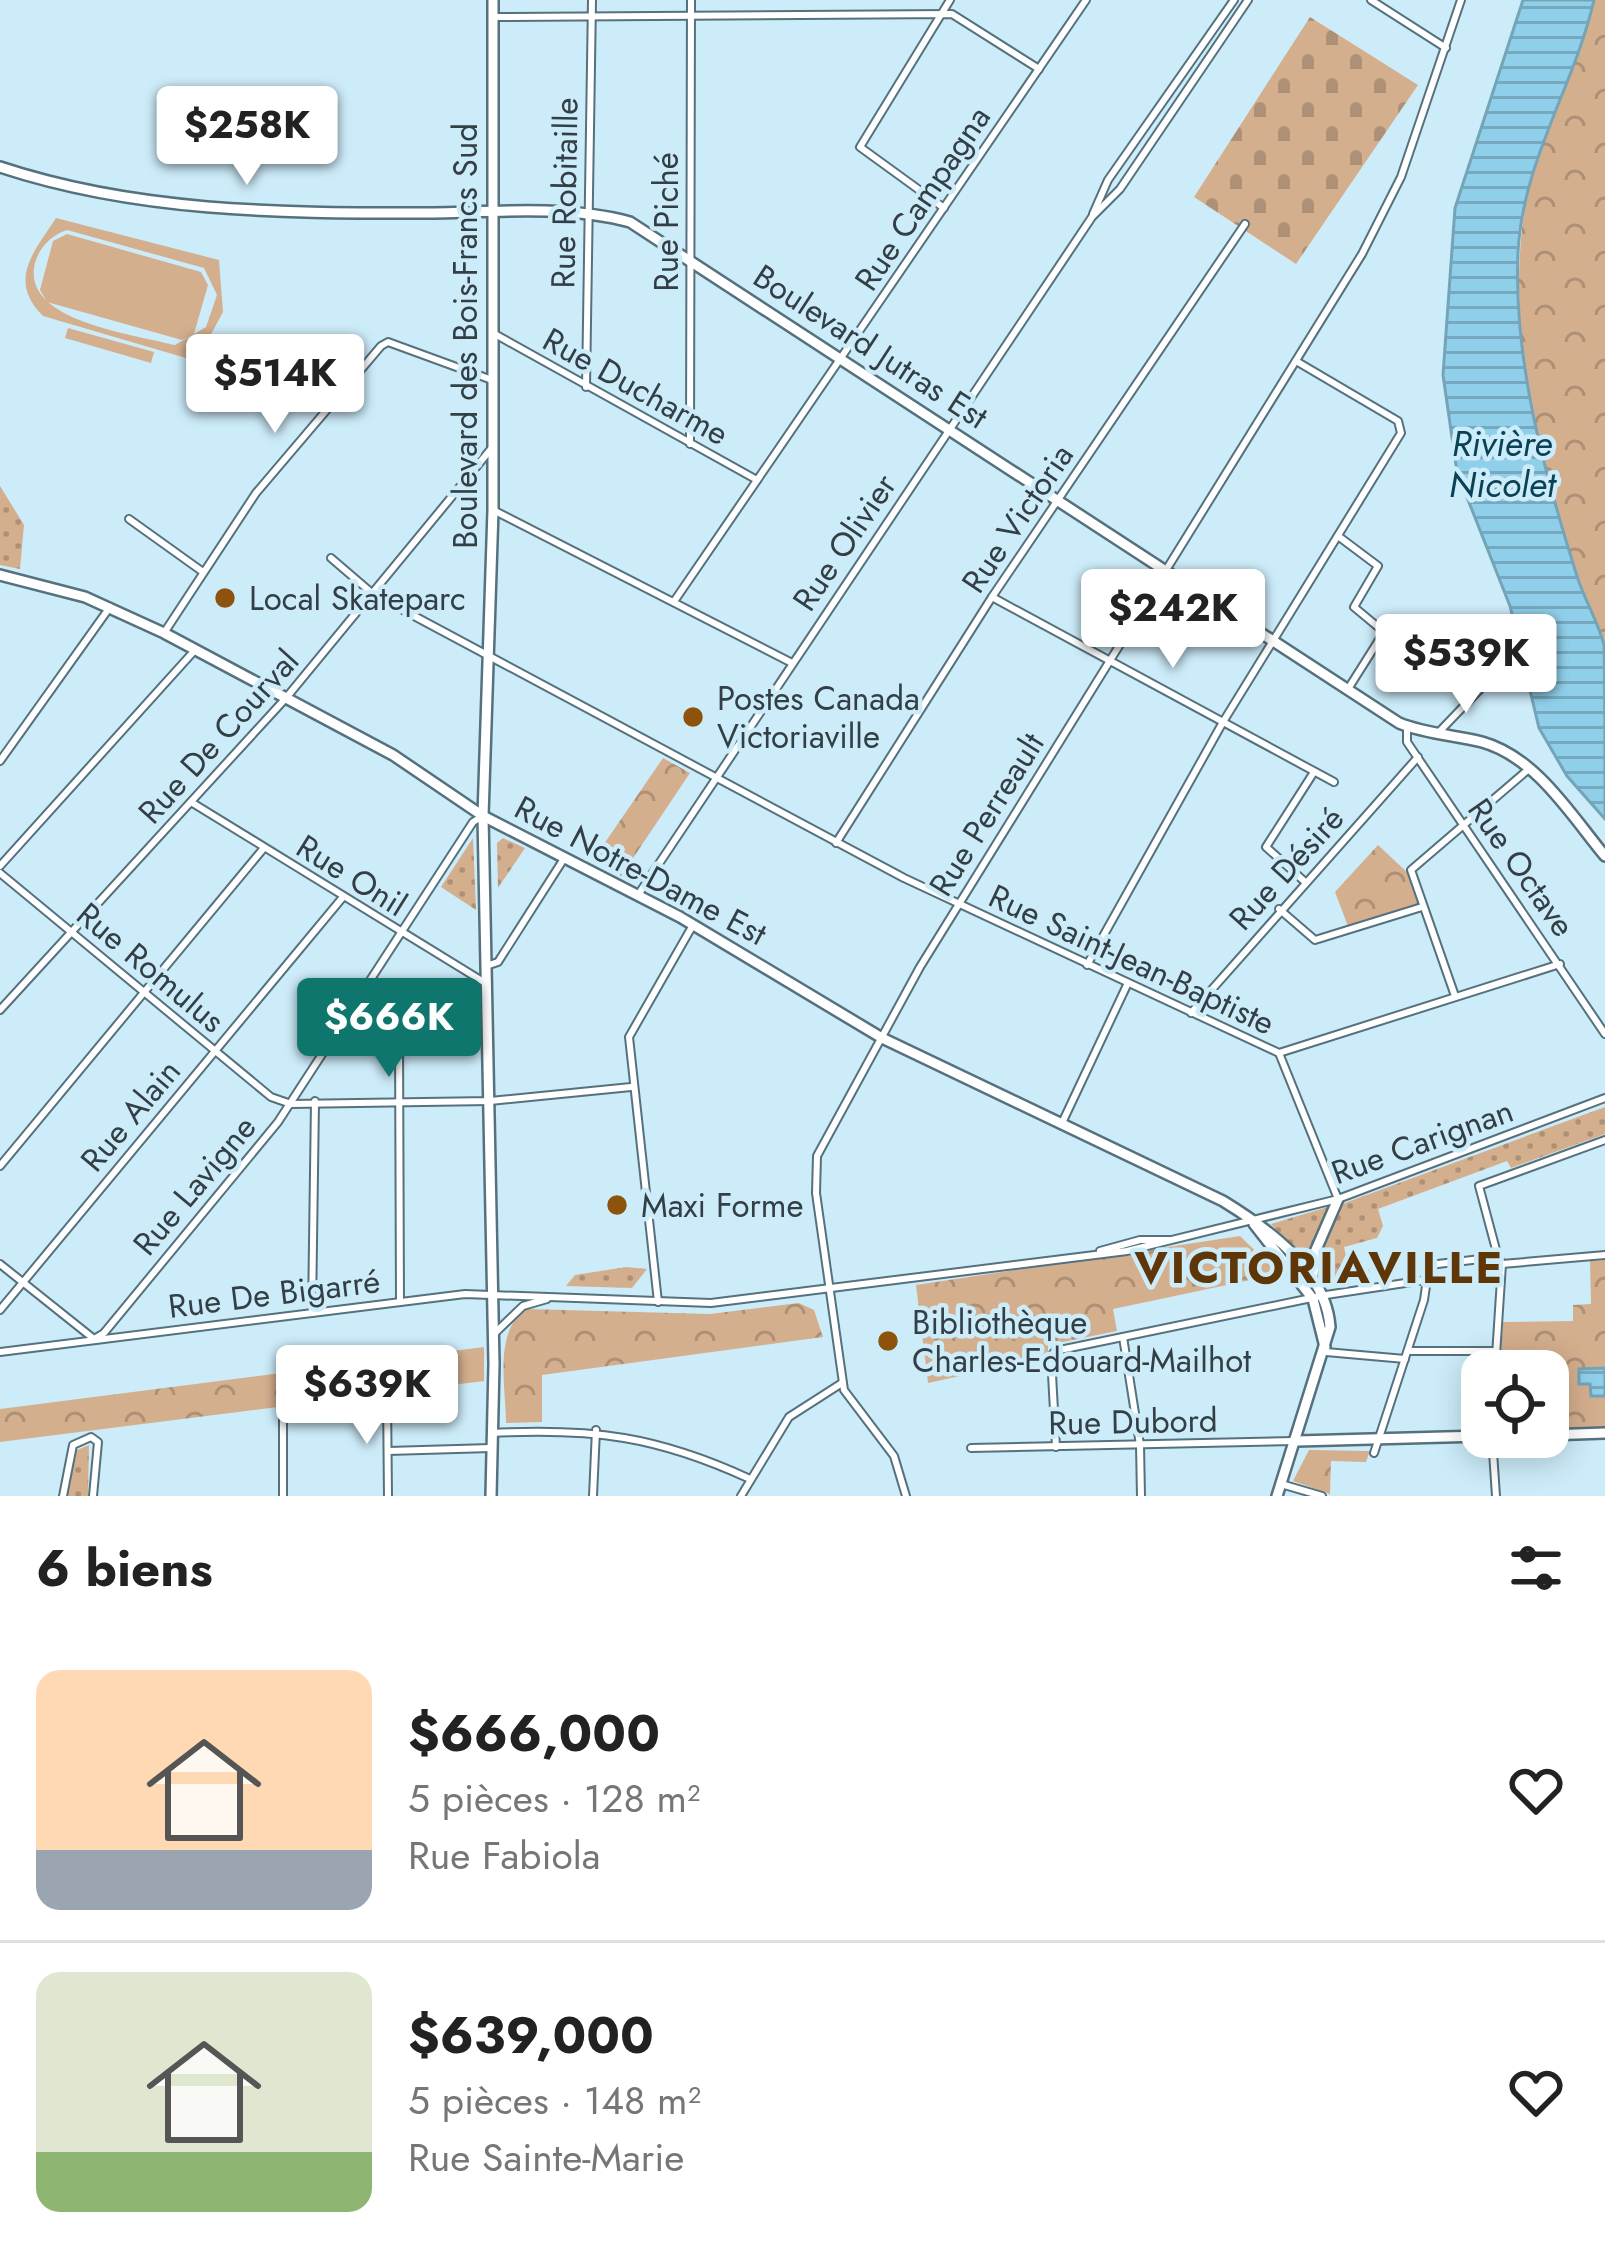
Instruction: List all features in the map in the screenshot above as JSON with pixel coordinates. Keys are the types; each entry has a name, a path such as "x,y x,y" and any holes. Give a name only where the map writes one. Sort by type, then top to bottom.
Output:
{"street":[{"name":"Boulevard des Bois-Francs Sud","path":"491,1496 490,986 484,816 494,510 493,0"},
{"name":"Rue Robitaille","path":"586,387 592,0"},
{"name":"Rue Piché","path":"690,444 691,0"},
{"path":"944,208 860,147 950,0"},
{"name":"Rue Campagna","path":"675,600 1086,0"},
{"name":"Rue Olivier","path":"1092,218 1108,181 1234,0"},
{"name":"Rue Olivier","path":"638,895 1092,218 1120,189 1248,0"},
{"path":"1371,0 1446,48"},
{"name":"Rue Perreault","path":"842,1383 815,1161 958,905 1168,573 1390,201 1461,0"},
{"path":"493,17 940,14 964,18 1039,69"},
{"name":"Boulevard Jutras Est","path":"0,167 91,191 217,208 491,212 630,222 1347,690 1407,726 1499,748 1530,768 1605,856"},
{"name":"Rue Victoria","path":"836,843 992,597 1245,224"},
{"name":"Rue Ducharme","path":"492,332 757,480"},
{"path":"164,633 268,477 371,353 388,342 492,380"},
{"path":"1087,965 1223,722 1402,428 1296,361"},
{"name":"Rue De Courval","path":"0,1010 286,698 493,446"},
{"path":"463,487 482,478 493,484"},
{"path":"494,510 792,664"},
{"path":"129,519 203,572"},
{"path":"1338,536 1379,568 1354,607 1384,634 1347,690"},
{"name":"Rue Saint-Jean-Baptiste","path":"331,558 374,594 836,843 958,905 1279,1053 1560,964"},
{"name":"Rue Notre-Dame Est","path":"0,575 110,607 164,633 393,755 484,816 693,925 882,1039 1223,1201 1253,1223"},
{"path":"992,597 1334,782"},
{"path":"0,761 110,607"},
{"path":"0,870 195,650"},
{"path":"1437,735 1508,660"},
{"name":"Rue Octave","path":"1407,726 1407,742 1605,1034"},
{"name":"Rue Désiré","path":"1192,1013 1279,909 1418,757"},
{"path":"1455,995 1412,870 1530,768"},
{"path":"1304,881 1267,843 1315,771"},
{"name":"Rue Onil","path":"191,802 490,986"},
{"name":"Rue Lavigne","path":"94,1339 290,1104 473,822 484,816"},
{"path":"0,1166 263,849"},
{"path":"489,965 498,962 565,857"},
{"name":"Rue Romulus","path":"0,870 271,1097 290,1104"},
{"name":"Rue Alain","path":"0,1310 343,898"},
{"path":"1279,909 1315,940 1422,908"},
{"path":"658,1302 629,1037 693,925"},
{"path":"1062,1123 1127,984"},
{"path":"399,1038 400,1302"},
{"path":"1277,1496 1326,1352 1329,1318 1313,1282 1315,1252 1338,1199 1279,1053"},
{"path":"290,1104 490,1101 631,1088"},
{"name":"Rue Carignan","path":"1253,1223 1338,1199 1605,1098"},
{"path":"312,1314 315,1101"},
{"path":"1496,1350 1500,1260 1479,1186 1605,1140"},
{"path":"1253,1223 1281,1242 1313,1282"},
{"path":"1253,1223 1318,1298"},
{"name":"Rue De Bigarré","path":"0,1352 492,1292 711,1303 1097,1253 1253,1223"},
{"path":"1374,1453 1407,1355 1426,1268 1605,1255"},
{"path":"0,1264 94,1339"},
{"path":"1056,1447 1052,1353 1425,1280"},
{"path":"493,1336 523,1306 555,1297"},
{"path":"1123,1337 1140,1445 1141,1496"},
{"path":"1326,1352 1461,1353"},
{"path":"742,1496 789,1417 842,1383 850,1402 894,1456 906,1496"},
{"path":"387,1397 388,1496"},
{"path":"283,1416 283,1496"},
{"path":"1303,1418 1324,1440"},
{"path":"492,1433 596,1430 656,1442 750,1480"},
{"path":"593,1496 596,1430"},
{"path":"1569,1434 1605,1433"},
{"path":"63,1496 74,1445 92,1437 98,1442 93,1496"},
{"path":"1297,1441 1461,1437"},
{"name":"Rue Dubord","path":"970,1448 1297,1441"},
{"path":"388,1451 491,1448"},
{"path":"1493,1458 1496,1496"},
{"path":"1281,1484 1322,1496"}],"green space":[{"path":"1594,0 1605,0 1605,646 1545,470 1522,348 1519,286 1534,164"},
{"path":"1310,17 1418,85 1296,264 1194,197"},
{"path":"56,218 219,260 223,312 209,338 186,358 43,316 32,302 26,277 33,253","holes":["67,230 204,268 217,295 206,327 175,345 84,322 45,299 35,283 40,251"]},
{"path":"67,234 201,272 208,285 194,334 182,340 47,302 40,290 53,241"},
{"path":"68,328 154,352 151,363 65,338"},
{"path":"0,486 24,525 20,569 0,565"},
{"path":"663,758 690,773 621,876 593,860"},
{"path":"473,838 476,910 441,887"},
{"path":"503,838 525,848 498,888 497,843"},
{"path":"1378,845 1410,875 1422,907 1349,929 1335,892"},
{"path":"1605,1107 1605,1134 1511,1168 1507,1161 1378,1209 1383,1226 1377,1238 1344,1247 1350,1273 1369,1269 1370,1274 1320,1283 1319,1249 1342,1204"},
{"path":"1328,1207 1310,1266 1271,1224"},
{"path":"1240,1236 1279,1274 1113,1309 1117,1331 1048,1345 1048,1357 928,1383 916,1285"},
{"path":"1605,1260 1605,1431 1569,1432 1569,1350 1501,1350 1503,1322 1573,1321 1573,1305 1591,1304 1590,1261"},
{"path":"626,1267 647,1269 632,1288 566,1286 575,1275"},
{"path":"799,1303 814,1310 823,1337 542,1375 542,1422 506,1423 505,1346 509,1331 526,1309 710,1314"},
{"path":"484,1347 484,1381 0,1442 0,1409"},
{"path":"89,1445 88,1496 66,1496 75,1451"},
{"path":"1309,1450 1370,1451 1366,1462 1331,1461 1330,1494 1293,1481"}],"water":[{"name":"Rivière Nicolet","path":"1523,0 1594,0 1529,187 1518,253 1518,294 1526,376 1543,458 1577,576 1604,645 1605,819 1567,776 1539,728 1510,606 1457,472 1443,375 1455,208"},
{"path":"1605,1368 1605,1396 1591,1396 1590,1384 1579,1384 1579,1369"}],"place":[{"name":"Local Skateparc","path":"225,598"},
{"name":"Postes Canada Victoriaville","path":"693,717"},
{"name":"Maxi Forme","path":"617,1205"},
{"name":"Bibliothèque Charles-Edouard-Mailhot","path":"888,1341"}],"district":[{"name":"VICTORIAVILLE","path":"1320,1267"}]}
